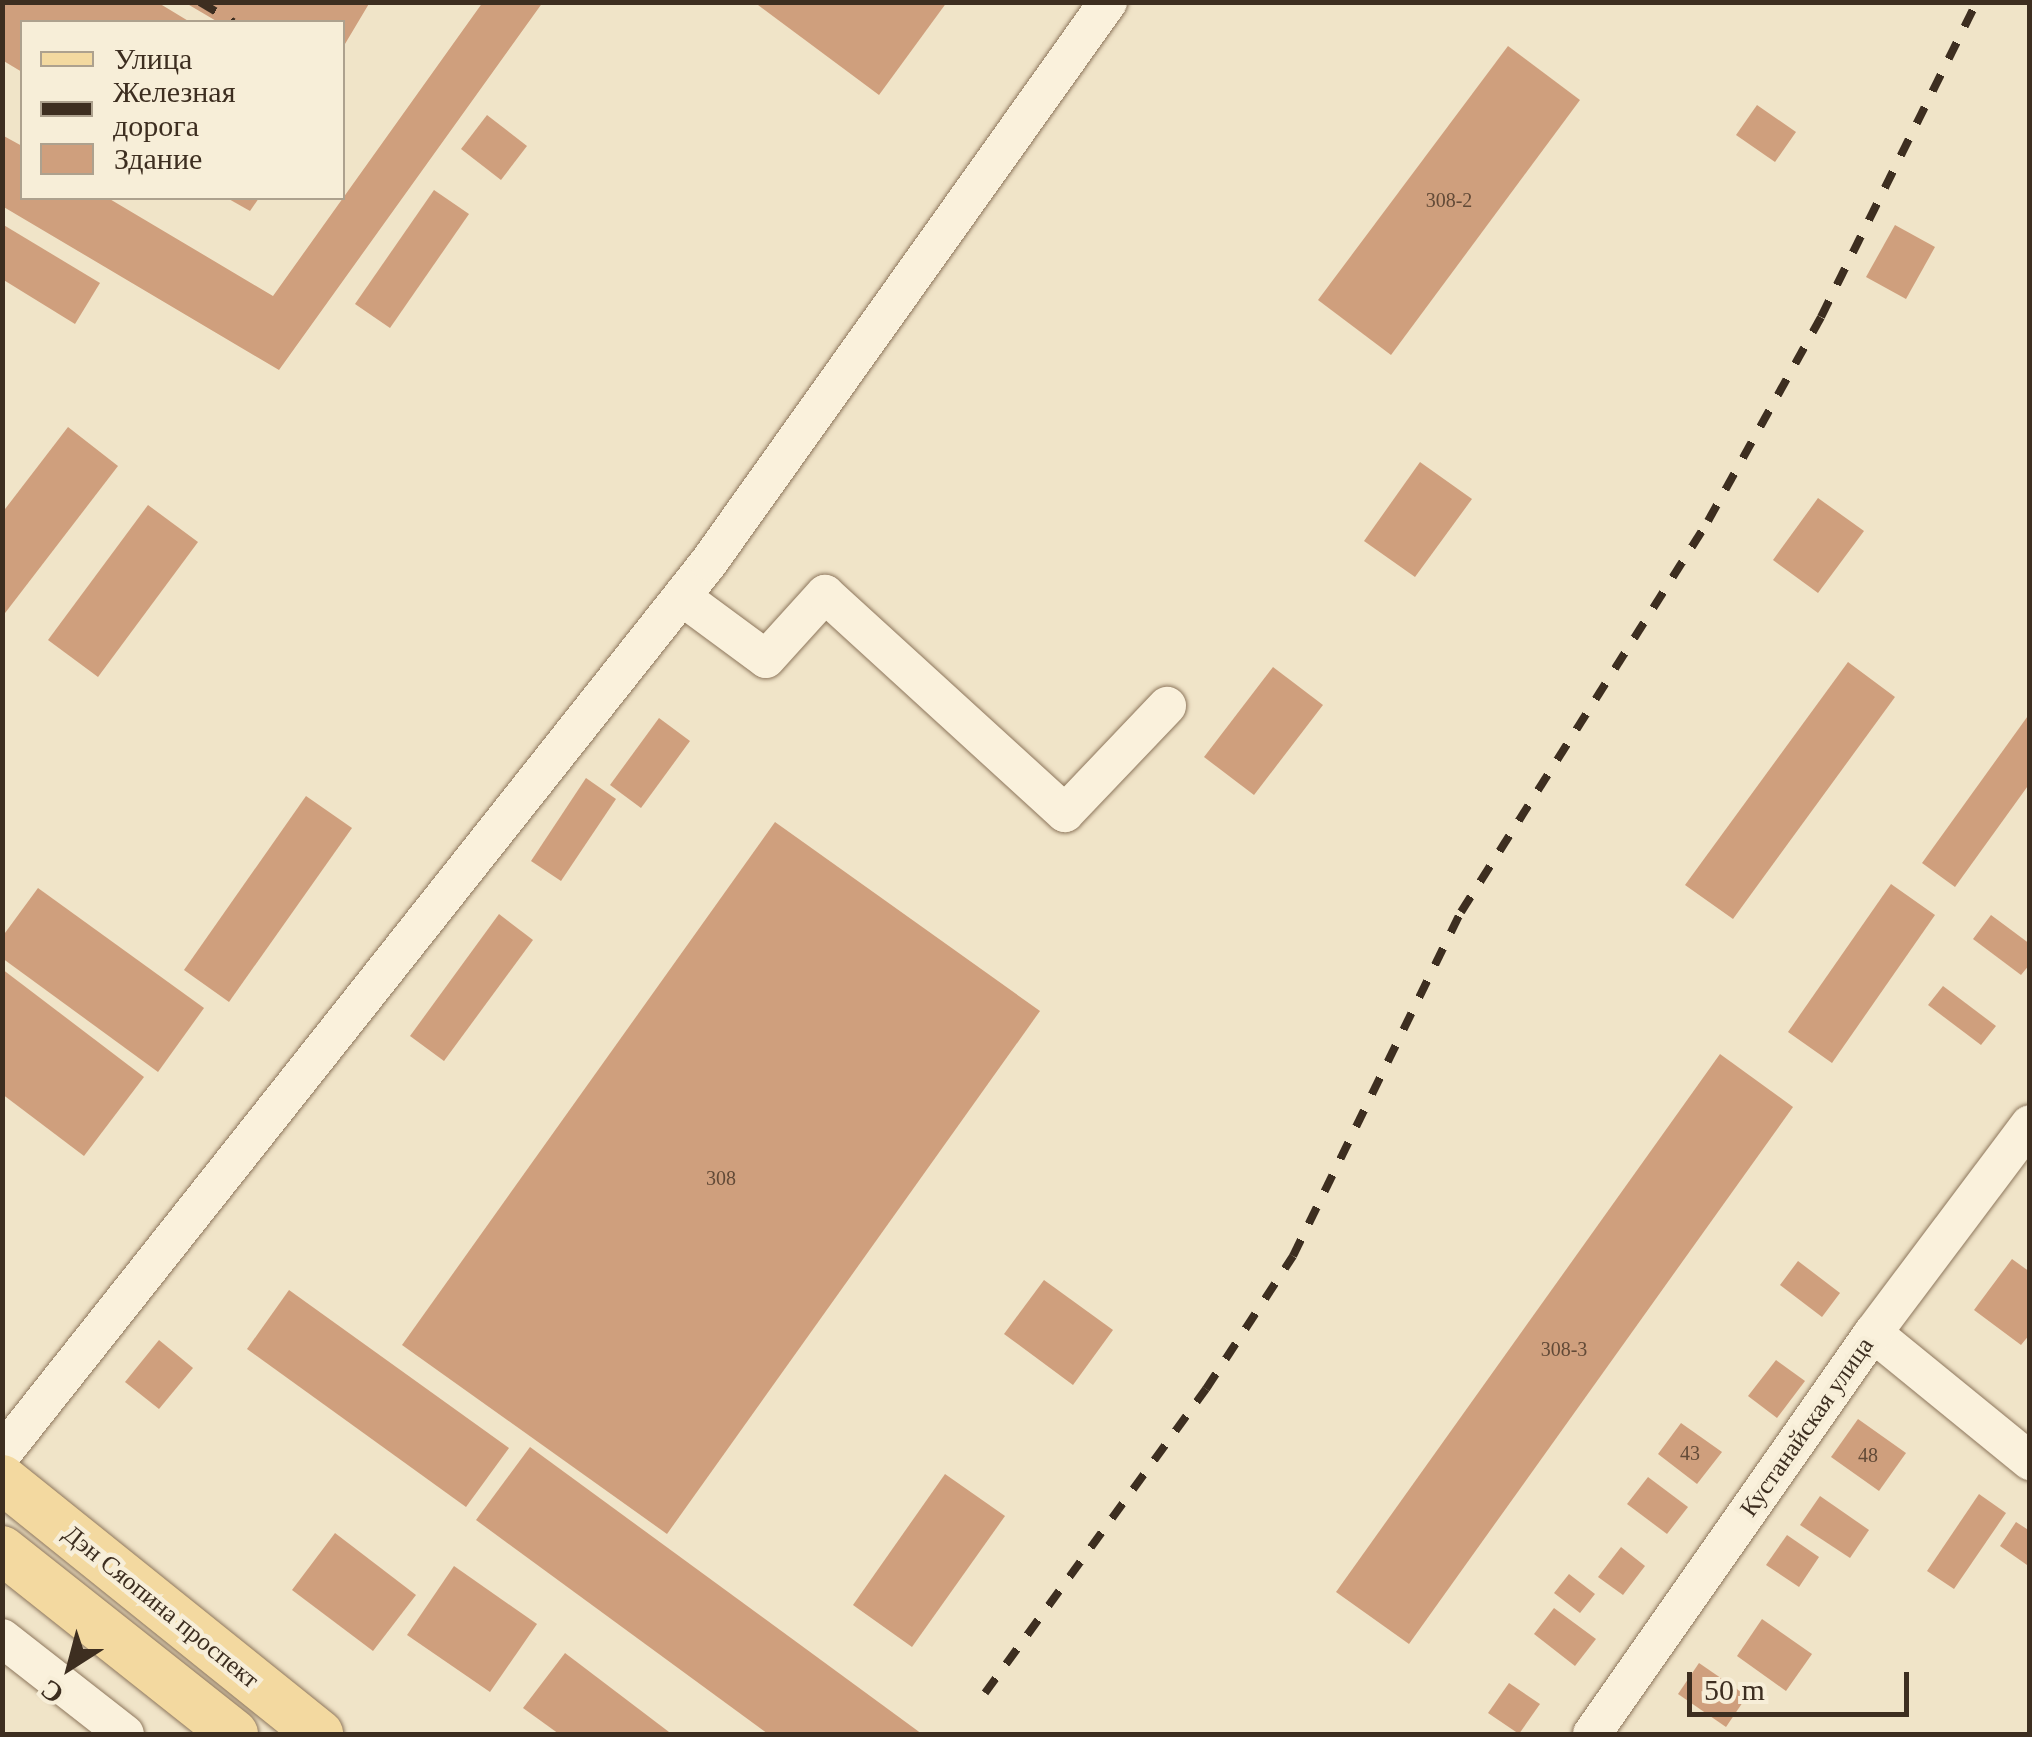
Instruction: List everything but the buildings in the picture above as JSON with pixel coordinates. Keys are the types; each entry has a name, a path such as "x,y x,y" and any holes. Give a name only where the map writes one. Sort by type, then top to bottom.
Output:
{"main road":[{"name":"Дэн Сяопина проспект","path":"2,1479 319,1734"},
{"path":"2,1550 234,1734"}],"street":[{"path":"2,1454 682,597 1108,2"},
{"path":"682,597 766,659 825,594 1065,813 1167,706"},
{"name":"Кустанайская улица","path":"1592,1734 1873,1333 2030,1124"},
{"path":"1873,1333 2030,1461"},
{"path":"2,1638 124,1734"}],"railway":[{"path":"200,2 230,20"},
{"path":"985,1693 1206,1389 1293,1256 1461,912 1708,521 1821,317 1977,2"}]}
